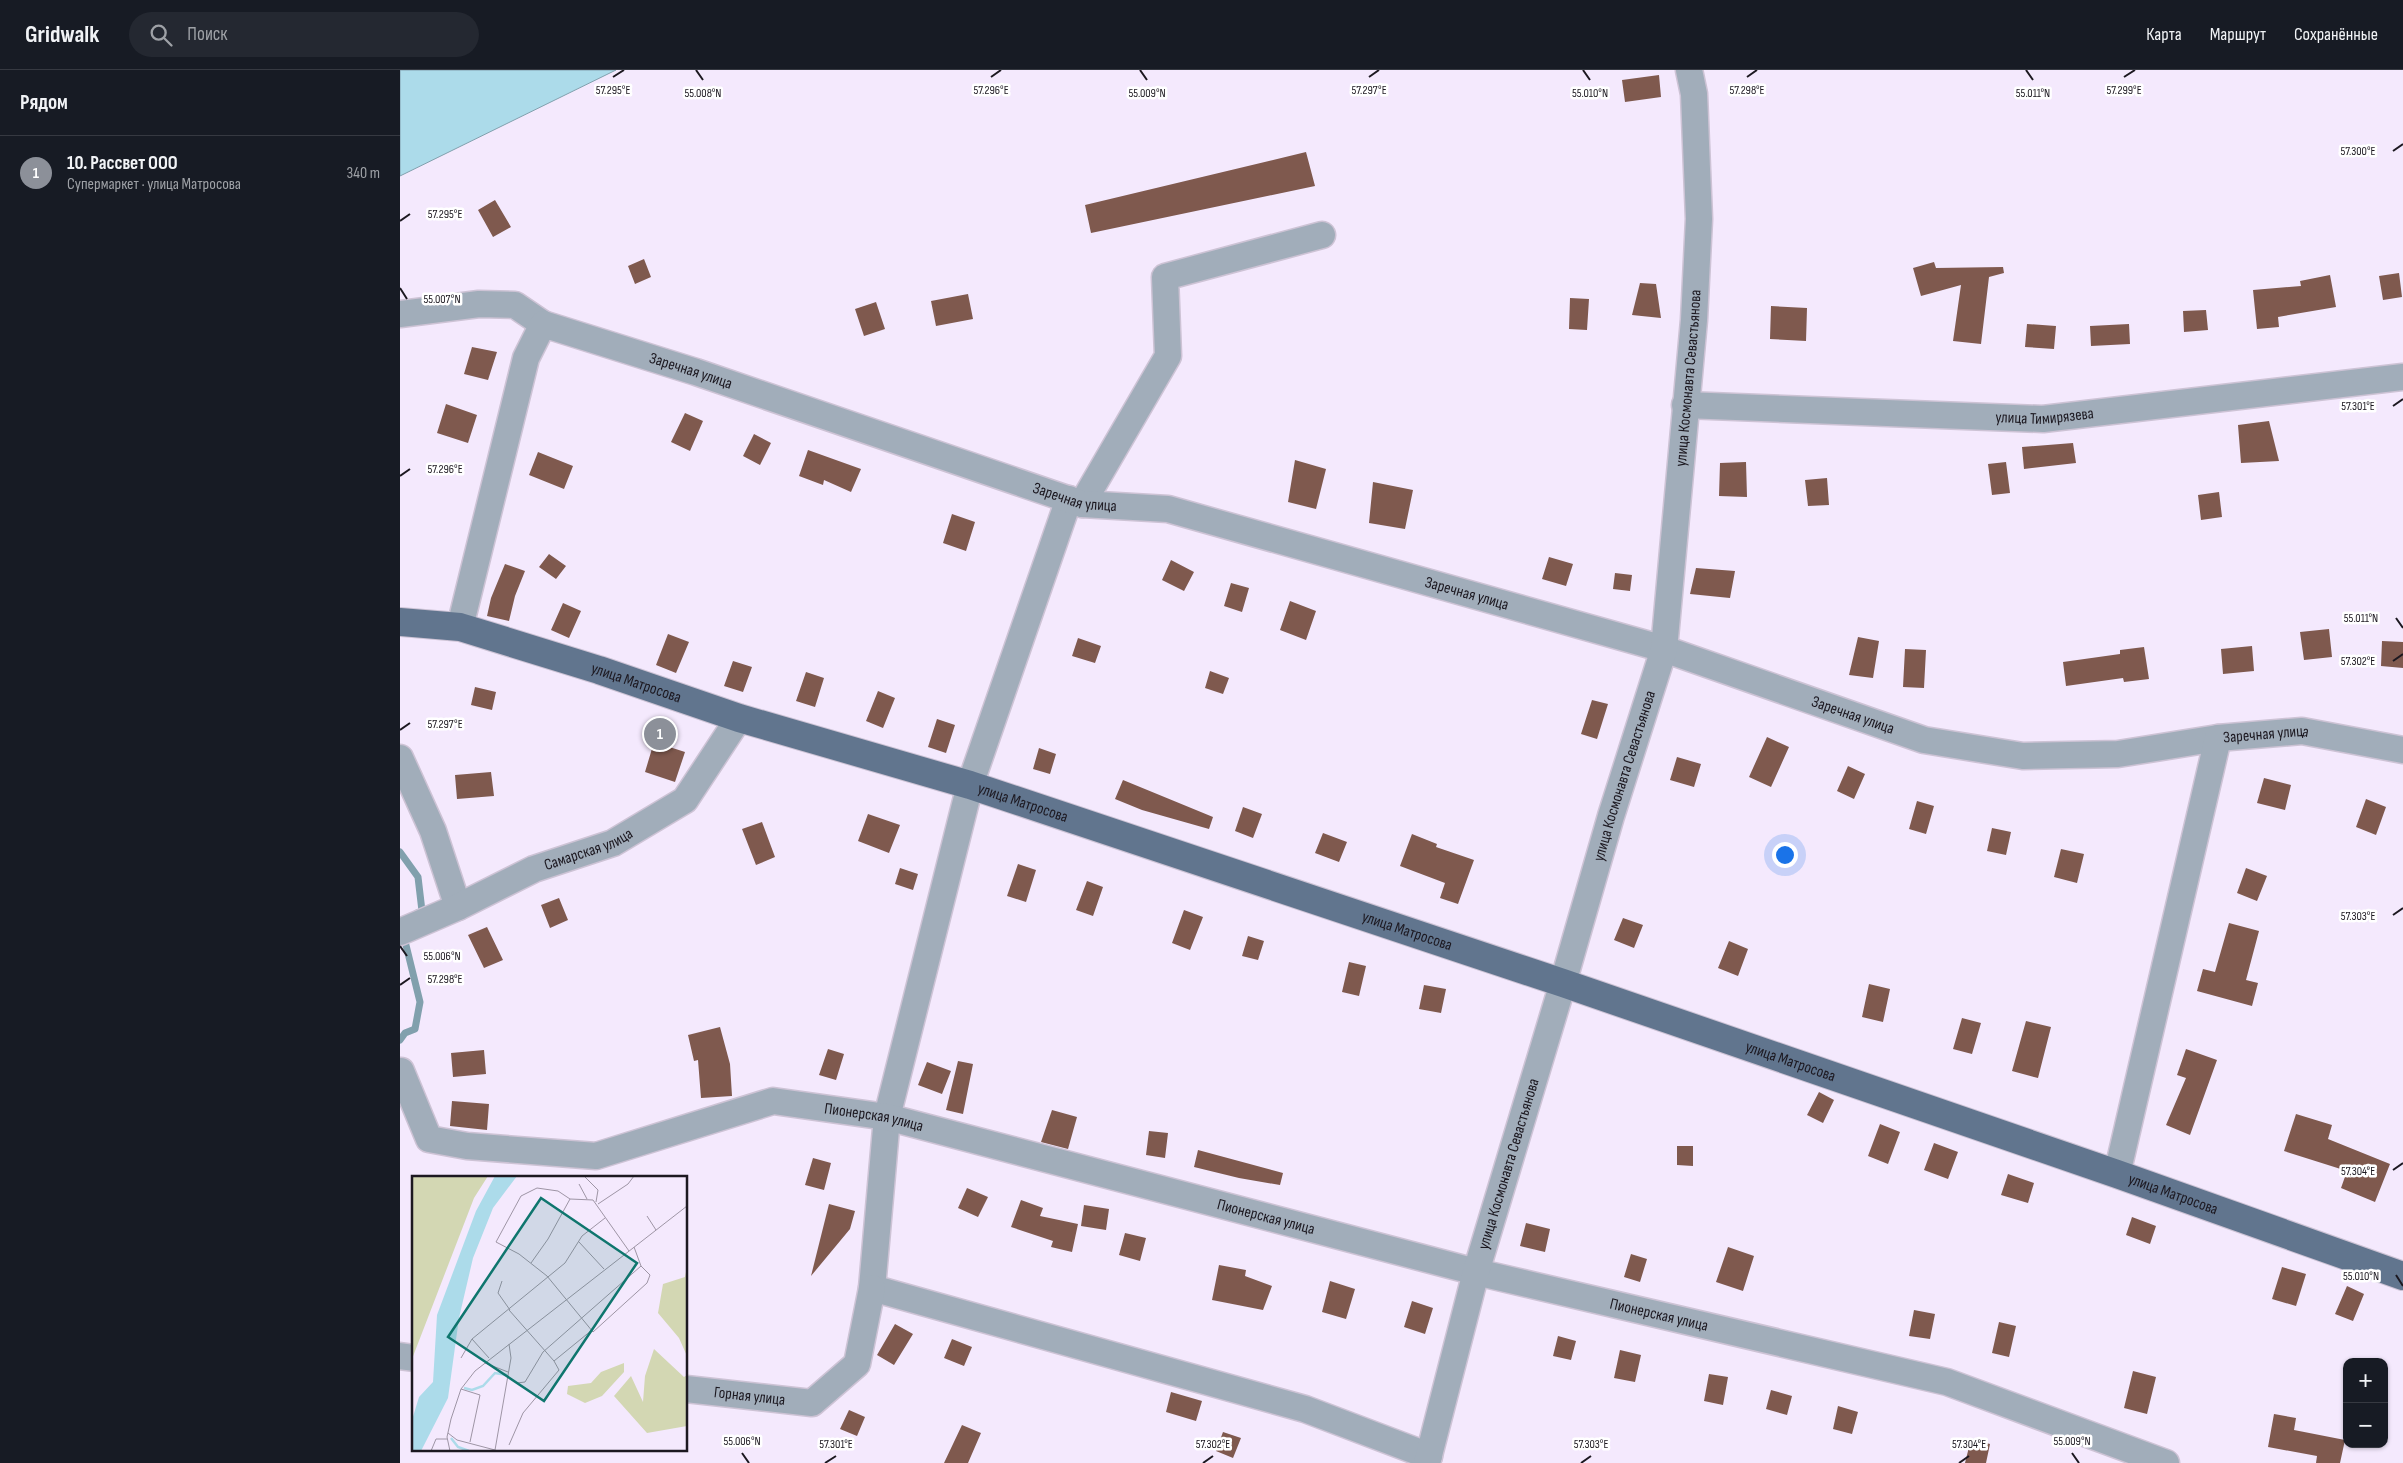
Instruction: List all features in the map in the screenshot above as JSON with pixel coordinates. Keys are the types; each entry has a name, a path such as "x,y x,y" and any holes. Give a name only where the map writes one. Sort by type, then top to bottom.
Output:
{"main road":[{"name":"улица Матросова","path":"400,622 460,627 599,670 739,718 970,785 1563,984 2117,1174 2403,1276"}],"street":[{"name":"улица Космонавта Севастьянова","path":"1428,1460 1476,1272 1563,984 1611,816 1664,649 1694,320 1699,219 1694,94 1688,70"},
{"path":"1322,235 1165,277 1168,356 1075,501 970,785 887,1117 872,1288 1306,1409 1428,1460"},
{"name":"Заречная улица","path":"400,314 479,304 515,305 543,324 696,372 1075,501 1168,509 1664,649 1924,740 2023,756 2042,756 2118,754 2218,738 2302,731 2403,750"},
{"path":"460,627 526,358 543,324"},
{"name":"улица Тимирязева","path":"1686,405 2043,419 2403,377"},
{"name":"Самарская улица","path":"400,932 458,907 534,868 613,843 685,800 739,718"},
{"path":"2117,1174 2218,738"},
{"path":"400,758 432,831 458,907"},
{"name":"Пионерская улица","path":"400,1071 428,1139 467,1146 596,1156 773,1101 887,1117 1476,1272 1947,1382 2166,1463"},
{"name":"Горная улица","path":"688,1389 812,1403 857,1364 872,1288"}],"water":[{"path":"400,70 616,70 400,176"}],"building":[{"path":"1659,75 1661,97 1625,102 1622,80"},
{"path":"1306,152 1315,186 1091,233 1085,205"},
{"path":"495,200 511,227 493,237 478,210"},
{"path":"644,259 651,277 635,284 628,266"},
{"path":"1934,262 1936,268 2003,267 2004,273 1989,277 1981,344 1953,341 1961,285 1921,296 1913,268"},
{"path":"2399,273 2402,297 2383,300 2379,276"},
{"path":"2330,275 2336,307 2278,317 2279,327 2257,329 2253,290 2301,286 2300,281"},
{"path":"1640,283 1656,284 1661,318 1632,315"},
{"path":"968,294 973,319 936,326 931,301"},
{"path":"1570,298 1589,299 1587,330 1569,329"},
{"path":"876,302 885,329 864,336 855,309"},
{"path":"1771,306 1807,308 1806,341 1770,339"},
{"path":"2206,310 2208,330 2184,332 2183,311"},
{"path":"2027,324 2056,326 2054,349 2025,347"},
{"path":"2129,324 2130,344 2091,346 2090,326"},
{"path":"472,347 497,352 488,380 464,374"},
{"path":"446,404 477,415 468,443 437,433"},
{"path":"685,413 703,421 690,451 671,442"},
{"path":"2269,421 2279,461 2241,463 2238,425"},
{"path":"754,434 771,443 760,465 743,456"},
{"path":"2073,443 2076,463 2024,469 2022,447"},
{"path":"808,450 861,469 851,492 824,480 823,485 799,476"},
{"path":"538,452 573,466 564,489 529,475"},
{"path":"1295,460 1326,469 1316,509 1288,502"},
{"path":"1746,462 1747,497 1719,496 1720,463"},
{"path":"2006,462 2010,493 1992,495 1988,464"},
{"path":"1827,478 1829,505 1808,506 1805,480"},
{"path":"1373,482 1413,490 1405,529 1369,523"},
{"path":"2219,492 2222,517 2201,520 2198,495"},
{"path":"952,514 975,522 966,551 943,543"},
{"path":"549,554 566,566 556,579 539,567"},
{"path":"1549,557 1573,564 1566,586 1542,579"},
{"path":"1171,560 1194,572 1184,591 1162,580"},
{"path":"505,564 525,571 515,596 509,621 487,616 491,598"},
{"path":"1696,568 1735,571 1730,598 1690,594"},
{"path":"1615,573 1632,575 1630,591 1613,589"},
{"path":"1231,583 1249,588 1242,612 1224,606"},
{"path":"1290,601 1316,611 1306,640 1280,630"},
{"path":"563,603 581,611 569,638 551,630"},
{"path":"2329,629 2332,657 2304,660 2300,632"},
{"path":"668,634 689,642 676,673 656,665"},
{"path":"1858,637 1879,641 1873,678 1849,675"},
{"path":"1078,638 1101,646 1095,663 1072,656"},
{"path":"2382,641 2403,642 2403,668 2381,666"},
{"path":"2252,646 2254,671 2223,674 2221,649"},
{"path":"2144,647 2149,679 2124,682 2123,678 2066,686 2063,662 2120,654 2120,650"},
{"path":"1905,649 1926,650 1924,688 1903,687"},
{"path":"733,661 752,667 743,692 724,686"},
{"path":"1210,671 1229,678 1223,694 1205,688"},
{"path":"806,672 824,678 815,707 796,701"},
{"path":"475,687 496,692 492,710 471,705"},
{"path":"878,691 895,698 883,728 866,721"},
{"path":"1592,700 1608,704 1597,739 1581,734"},
{"path":"937,719 955,725 946,753 928,747"},
{"path":"1767,737 1789,747 1771,787 1749,777"},
{"path":"654,742 685,752 675,782 645,772"},
{"path":"1039,748 1056,754 1050,774 1033,769"},
{"path":"1677,757 1701,764 1694,787 1670,780"},
{"path":"1848,766 1865,774 1854,799 1837,791"},
{"path":"491,772 494,796 457,799 455,775"},
{"path":"2264,778 2291,785 2285,810 2257,803"},
{"path":"1123,780 1213,817 1209,829 1142,810 1115,799"},
{"path":"2366,799 2386,807 2376,835 2356,827"},
{"path":"1917,801 1934,806 1926,834 1909,829"},
{"path":"1243,807 1262,814 1253,838 1235,831"},
{"path":"868,814 900,825 889,853 858,841"},
{"path":"762,822 775,857 756,865 742,829"},
{"path":"1992,828 2011,832 2006,855 1987,851"},
{"path":"1323,833 1347,842 1339,862 1315,853"},
{"path":"1412,834 1437,844 1436,847 1474,860 1458,904 1440,898 1445,883 1400,866"},
{"path":"2061,849 2084,854 2077,883 2054,877"},
{"path":"1018,864 1036,870 1026,902 1007,896"},
{"path":"900,868 918,874 913,890 895,884"},
{"path":"2246,868 2267,876 2257,901 2237,893"},
{"path":"1087,881 1103,887 1093,916 1076,910"},
{"path":"559,898 568,920 550,928 541,905"},
{"path":"1184,910 1203,917 1190,950 1172,943"},
{"path":"1623,918 1643,925 1634,948 1614,940"},
{"path":"2229,923 2259,931 2246,980 2258,983 2252,1006 2197,991 2203,969 2215,972"},
{"path":"487,927 503,960 484,968 468,935"},
{"path":"1248,936 1264,941 1258,960 1242,956"},
{"path":"1729,941 1748,949 1738,976 1718,968"},
{"path":"1349,962 1366,966 1359,996 1342,992"},
{"path":"1869,984 1890,989 1883,1022 1862,1017"},
{"path":"1424,985 1446,989 1441,1013 1419,1009"},
{"path":"1962,1018 1981,1023 1972,1054 1953,1049"},
{"path":"2026,1021 2051,1027 2038,1078 2012,1071"},
{"path":"720,1027 730,1064 732,1096 701,1098 698,1060 694,1061 688,1035"},
{"path":"828,1049 844,1054 836,1080 819,1075"},
{"path":"2186,1049 2217,1060 2190,1135 2166,1125 2186,1078 2177,1075"},
{"path":"484,1050 486,1074 453,1077 451,1053"},
{"path":"958,1061 973,1064 963,1114 946,1110"},
{"path":"927,1062 951,1071 942,1094 918,1085"},
{"path":"1819,1092 1834,1100 1823,1123 1807,1115"},
{"path":"452,1101 489,1104 487,1130 450,1126"},
{"path":"1052,1110 1077,1117 1068,1149 1041,1142"},
{"path":"2296,1114 2332,1125 2328,1139 2390,1164 2375,1202 2341,1188 2347,1171 2284,1151"},
{"path":"1880,1124 1900,1132 1888,1164 1868,1156"},
{"path":"1149,1131 1168,1133 1165,1158 1146,1155"},
{"path":"1934,1143 1958,1152 1948,1179 1924,1170"},
{"path":"1677,1146 1693,1146 1693,1166 1677,1165"},
{"path":"1198,1150 1283,1173 1280,1185 1239,1178 1194,1167"},
{"path":"813,1158 831,1163 824,1190 805,1185"},
{"path":"2008,1174 2034,1183 2028,1203 2001,1195"},
{"path":"967,1188 988,1197 978,1217 958,1208"},
{"path":"1021,1200 1043,1208 1040,1216 1078,1224 1072,1252 1051,1247 1053,1241 1011,1227"},
{"path":"829,1204 855,1211 850,1229 811,1276"},
{"path":"1084,1205 1109,1209 1106,1230 1081,1226"},
{"path":"2132,1217 2156,1226 2150,1244 2126,1235"},
{"path":"1526,1223 1550,1229 1545,1252 1520,1246"},
{"path":"1125,1233 1146,1238 1140,1261 1119,1255"},
{"path":"1728,1247 1754,1256 1743,1291 1716,1282"},
{"path":"1631,1254 1647,1259 1640,1282 1624,1277"},
{"path":"1219,1265 1246,1270 1245,1276 1272,1286 1263,1310 1212,1300"},
{"path":"2282,1267 2306,1274 2296,1306 2272,1299"},
{"path":"1330,1281 1355,1289 1346,1319 1322,1312"},
{"path":"2347,1286 2364,1294 2353,1321 2335,1314"},
{"path":"1412,1301 1433,1308 1425,1334 1404,1327"},
{"path":"1914,1310 1935,1314 1930,1339 1909,1336"},
{"path":"1999,1322 2016,1326 2009,1357 1992,1353"},
{"path":"895,1324 913,1334 894,1365 877,1355"},
{"path":"1558,1336 1576,1341 1571,1360 1553,1356"},
{"path":"952,1339 972,1347 964,1366 944,1358"},
{"path":"1620,1350 1641,1355 1635,1382 1614,1378"},
{"path":"2133,1371 2156,1377 2147,1414 2124,1408"},
{"path":"1709,1374 1728,1377 1723,1405 1704,1401"},
{"path":"1771,1390 1792,1396 1787,1415 1766,1409"},
{"path":"1171,1392 1202,1401 1196,1421 1166,1412"},
{"path":"1838,1406 1858,1412 1852,1434 1833,1429"},
{"path":"849,1410 865,1417 857,1436 840,1429"},
{"path":"2274,1414 2296,1418 2294,1430 2343,1440 2340,1463 2316,1463 2317,1456 2268,1447"},
{"path":"962,1425 981,1433 968,1463 944,1463"},
{"path":"1223,1432 1241,1438 1233,1458 1216,1451"},
{"path":"1971,1439 1990,1444 1986,1463 1965,1463"}],"waterway":[{"path":"400,852 418,877 422,911 417,913"},
{"path":"400,1040 405,1033 415,1029 420,1002 404,937"}],"place":[{"name":"10. Рассвет ООО","path":"660,734"}]}
